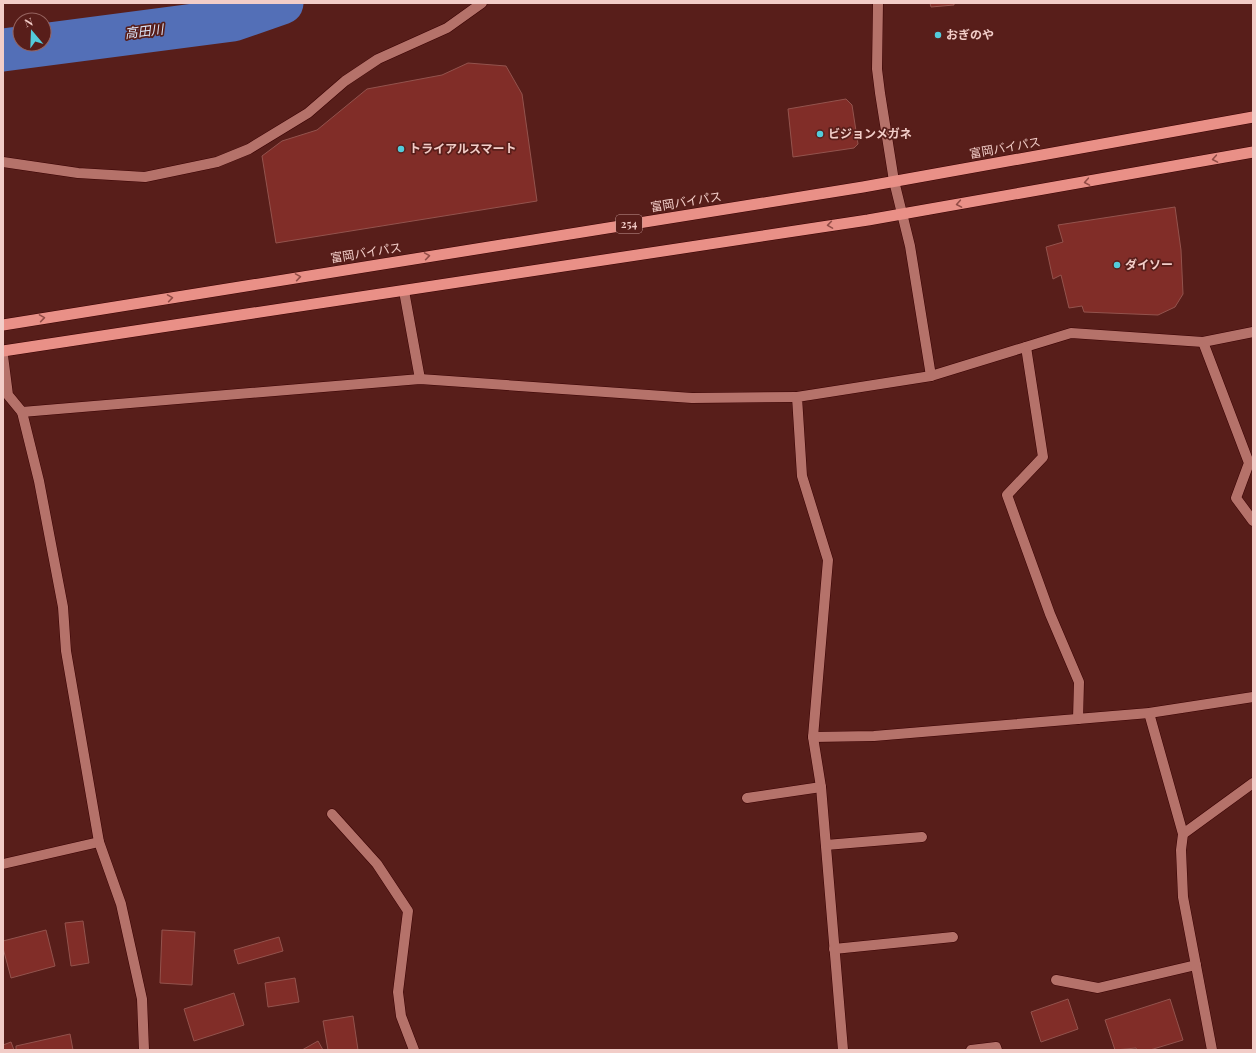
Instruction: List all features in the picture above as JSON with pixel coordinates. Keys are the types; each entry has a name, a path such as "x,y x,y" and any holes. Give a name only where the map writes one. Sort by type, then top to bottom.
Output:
{"highway":[{"name":"富岡バイパス","path":"3,325 894,181 1253,117"},
{"path":"3,351 903,214 1253,152"}],"street":[{"path":"3,162 78,173 145,177 217,162 249,149 308,113 345,81 378,59 447,28 482,3"},
{"path":"878,3 877,69 894,181 910,246 931,376"},
{"path":"404,291 420,379"},
{"path":"22,412 420,379 692,398 797,397 931,376 1071,333 1203,342 1253,332"},
{"path":"1203,342 1249,463 1236,498 1253,521"},
{"path":"1026,347 1043,457 1007,495 1050,614 1079,682 1078,719"},
{"path":"3,356 8,395 22,412 39,481 63,607 66,651 99,842 121,904 140,991 144,1050"},
{"path":"797,397 802,476 828,560 813,738 821,787 843,1050"},
{"path":"813,738 874,736 1149,713 1253,697"},
{"path":"1149,713 1183,834 1181,850 1183,897 1212,1050"},
{"path":"1183,834 1253,783"},
{"path":"747,798 821,787"},
{"path":"332,814 377,864 408,912 398,992 401,1016 414,1050"},
{"path":"826,845 922,837"},
{"path":"3,864 99,842"},
{"path":"834,949 953,937"},
{"path":"1056,980 1098,988 1196,965"},
{"path":"971,1050 996,1047 997,1050"}],"building":[{"path":"930,3 954,3 954,5 931,7"},
{"name":"トライアルスマート","path":"468,63 506,66 522,94 537,201 276,243 262,156 282,141 317,130 367,89 442,75"},
{"path":"846,99 852,105 858,144 854,148 793,157 788,109"},
{"path":"1175,207 1181,250 1183,294 1175,307 1158,315 1084,312 1082,306 1069,308 1061,275 1053,279 1046,247 1063,242 1058,225"},
{"path":"83,921 89,963 71,966 65,923"},
{"path":"46,930 55,966 11,978 3,948 3,941"},
{"path":"162,930 195,932 192,985 160,983"},
{"path":"279,937 283,951 238,964 234,950"},
{"path":"295,978 299,1002 268,1007 265,983"},
{"path":"234,993 244,1025 194,1041 184,1009"},
{"path":"1068,999 1078,1029 1041,1042 1031,1012"},
{"path":"1170,999 1183,1040 1150,1050 1137,1050 1136,1048 1115,1050 1105,1020"},
{"path":"353,1016 358,1050 328,1050 323,1021"},
{"path":"70,1034 73,1050 16,1050 16,1046"},
{"path":"318,1041 323,1050 302,1050"},
{"path":"11,1042 14,1050 3,1050 3,1045"}],"waterway":[{"name":"高田川","path":"3,50 233,20 282,3"}],"place":[{"name":"おぎのや","path":"938,35"},
{"name":"ビジョンメガネ","path":"820,134"},
{"name":"トライアルスマート","path":"401,149"},
{"name":"ダイソー","path":"1117,265"}]}
